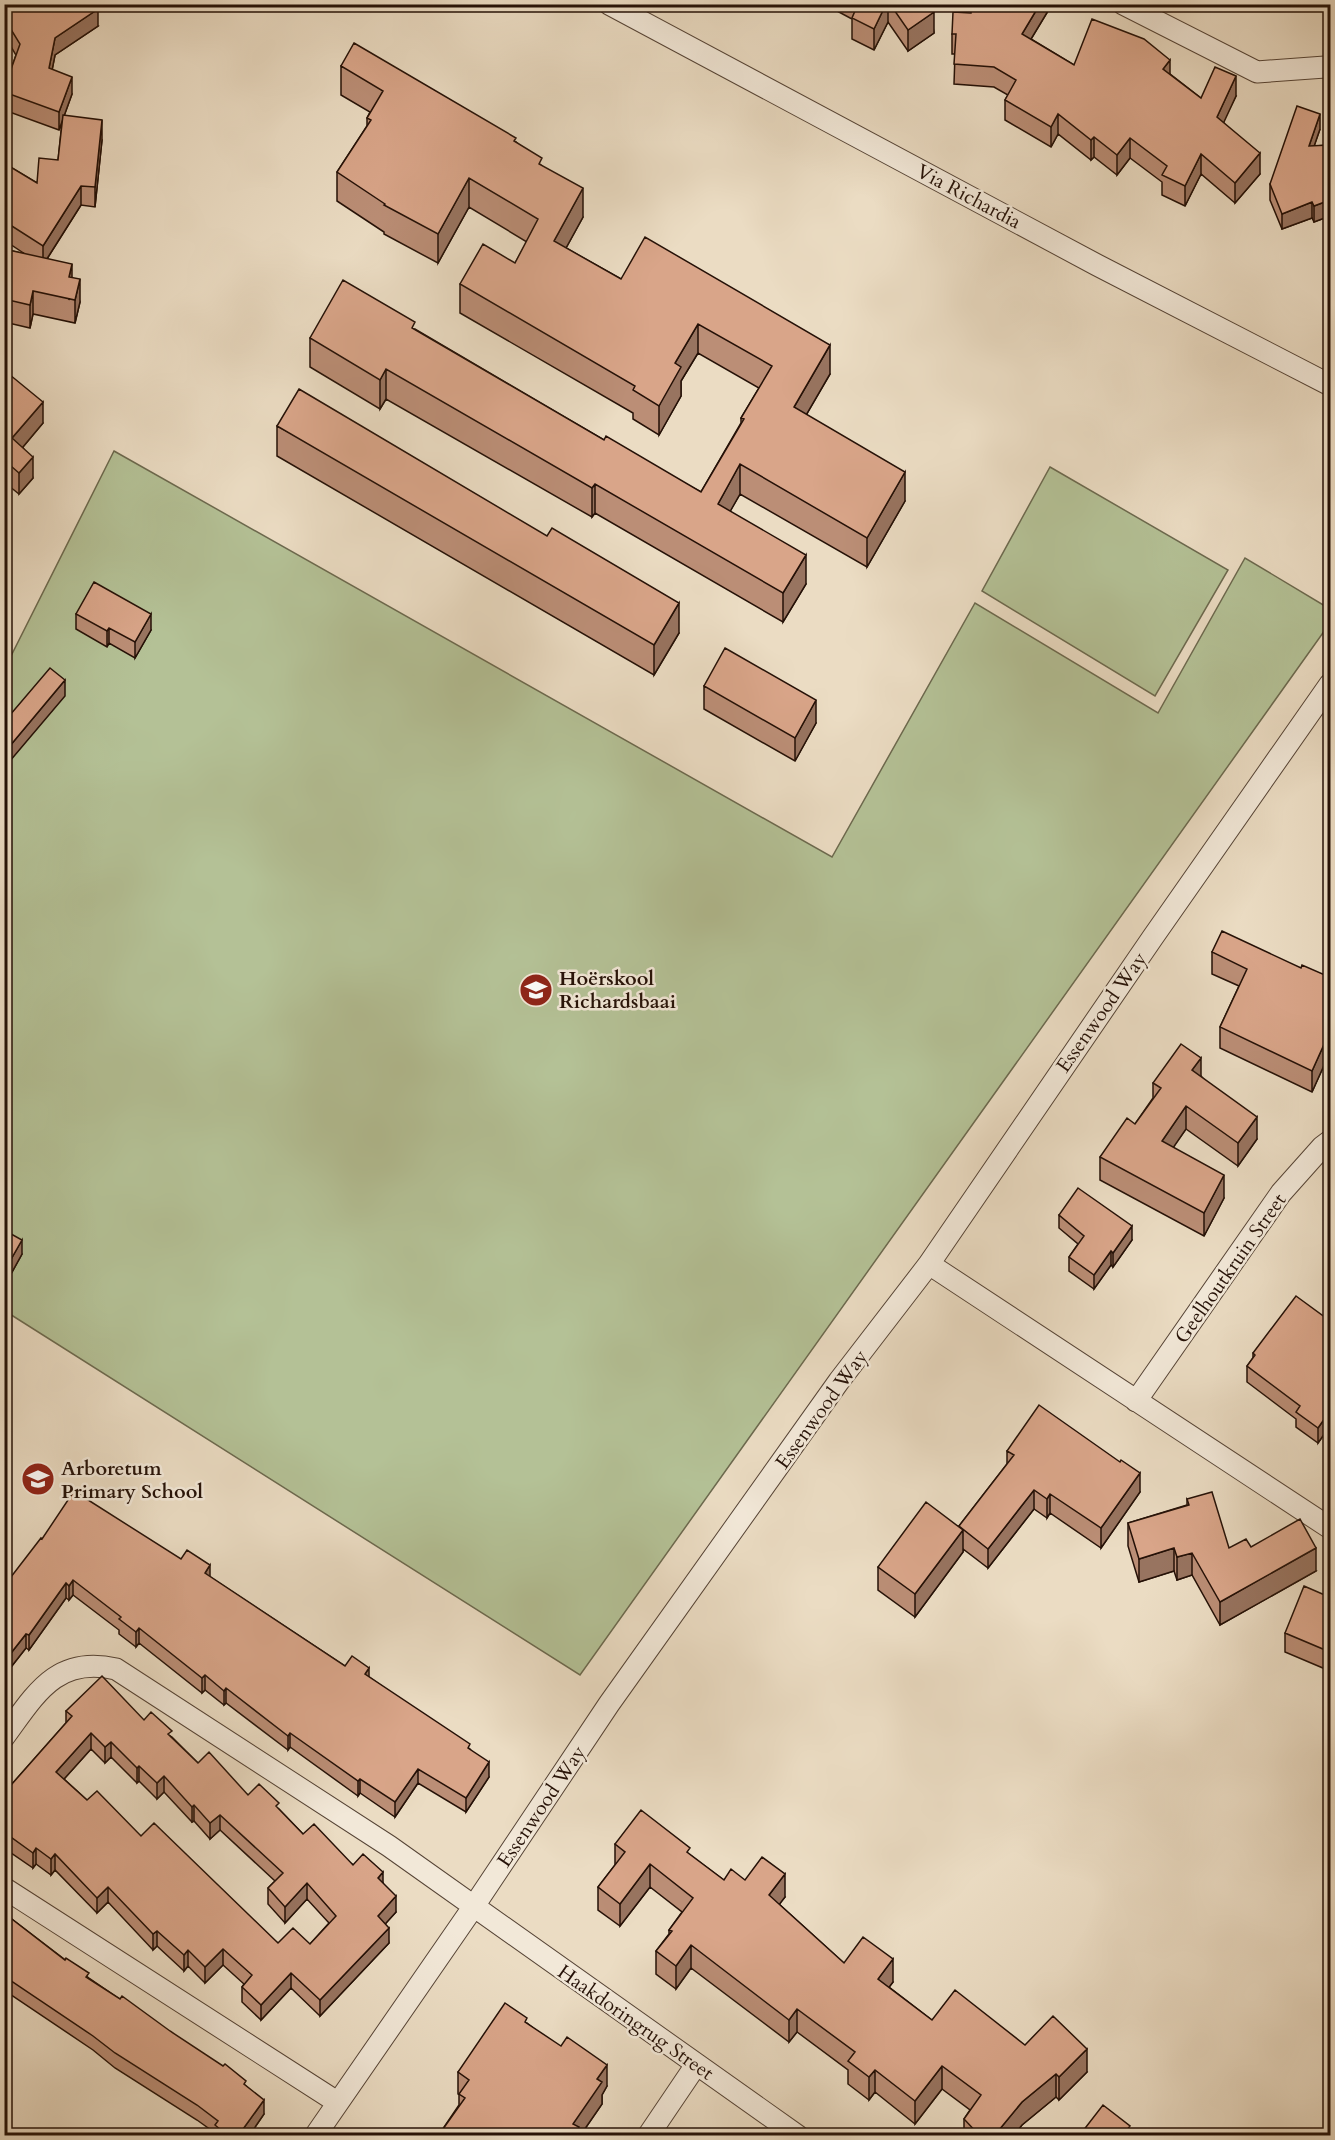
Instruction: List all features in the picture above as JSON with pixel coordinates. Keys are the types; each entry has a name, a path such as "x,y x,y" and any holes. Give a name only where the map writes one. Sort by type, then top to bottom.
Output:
{"street":[{"name":"Via Richardia","path":"609,4 1097,265 1330,385"},
{"path":"1123,4 1257,72 1325,67"},
{"name":"Essenwood Way","path":"315,2136 616,1695 839,1381 929,1264 1126,975 1330,684"},
{"name":"Geelhoutkruin Street","path":"1136,1401 1281,1193 1330,1141"},
{"path":"929,1264 1330,1528"},
{"name":"Haakdoringrug Street","path":"4,1737 46,1682 59,1673 89,1665 116,1669 379,1839 798,2136"},
{"path":"4,1888 337,2102"},
{"path":"648,2136 696,2065"}],"green space":[{"path":"114,451 832,857 975,603 1158,713 1245,558 1330,609 1330,623 580,1675 5,1311 4,670"},
{"path":"1050,467 1228,570 1155,696 982,591"}],"building":[{"path":"4,4 95,4 98,9 55,38 49,68 72,77 59,112 4,92 20,44 4,18"},
{"path":"858,4 886,4 874,29 852,18"},
{"path":"890,4 929,4 934,12 908,30"},
{"path":"972,4 1040,4 1022,34 1074,65 1092,19 1144,39 1170,60 1163,69 1201,98 1215,67 1236,76 1217,117 1260,153 1235,183 1201,154 1185,186 1162,175 1167,166 1130,138 1117,155 1094,137 1091,140 1058,114 1051,127 1005,100 1016,80 994,67 954,64 956,34 952,34 953,12 971,13"},
{"path":"354,43 516,138 514,141 542,158 539,164 583,188 554,241 621,279 645,237 830,345 794,407 905,472 867,538 740,464 718,504 806,555 783,593 595,484 592,488 386,369 380,380 310,338 343,280 415,322 412,328 604,440 606,436 701,492 772,366 698,324 675,363 681,367 659,406 633,390 635,386 460,284 483,244 515,263 538,219 469,178 438,234 384,205 337,172 371,120 367,118 383,91 341,66"},
{"path":"1297,106 1320,114 1309,146 1330,145 1330,200 1314,206 1312,202 1282,214 1270,184"},
{"path":"63,115 102,120 95,187 81,186 43,246 4,221 4,163 37,183 39,158 58,160"},
{"path":"4,249 72,264 69,277 80,279 75,300 33,291 30,305 4,299"},
{"path":"4,370 43,402 12,438 33,457 19,473 4,460 4,447 9,442 4,438"},
{"path":"299,389 547,536 552,528 679,603 654,645 277,426"},
{"path":"94,582 151,614 135,642 109,628 107,631 76,614"},
{"path":"725,648 816,700 795,738 704,686"},
{"path":"50,668 65,680 4,753 4,722"},
{"path":"1222,931 1301,968 1302,965 1327,976 1330,975 1330,1031 1312,1071 1220,1027 1247,969 1212,952"},
{"path":"1181,1044 1201,1058 1192,1070 1257,1117 1238,1143 1186,1106 1162,1141 1224,1175 1204,1213 1100,1157 1127,1118 1135,1124 1161,1088 1153,1083"},
{"path":"1078,1188 1132,1226 1094,1275 1069,1257 1084,1236 1059,1215"},
{"path":"1330,1224 1330,1237 1324,1230"},
{"path":"4,1230 22,1240 6,1268 4,1268"},
{"path":"1296,1296 1330,1321 1330,1421 1325,1418 1318,1428 1296,1412 1300,1406 1247,1366 1255,1355 1253,1353"},
{"path":"1039,1405 1120,1462 1121,1460 1140,1473 1101,1528 1050,1494 1047,1499 1034,1490 988,1549 959,1526 1014,1455 1007,1451"},
{"path":"74,1491 181,1559 187,1550 210,1565 205,1573 345,1666 352,1656 369,1668 365,1674 470,1744 468,1748 489,1762 466,1798 418,1769 395,1802 360,1779 358,1781 290,1733 288,1736 226,1688 224,1691 205,1675 202,1678 139,1628 136,1632 119,1619 121,1617 73,1580 69,1586 66,1583 29,1635 26,1634 4,1662 4,1586 42,1539"},
{"path":"1212,1492 1229,1548 1246,1539 1251,1547 1300,1519 1316,1548 1220,1602 1192,1553 1177,1557 1174,1548 1139,1559 1128,1523 1189,1505 1187,1499"},
{"path":"926,1502 963,1530 915,1594 878,1567"},
{"path":"1304,1586 1327,1596 1330,1591 1330,1652 1285,1633"},
{"path":"102,1676 144,1720 151,1712 172,1731 168,1734 198,1763 209,1752 248,1795 259,1784 279,1803 276,1806 303,1834 314,1824 353,1865 363,1854 383,1872 378,1878 396,1896 378,1916 389,1928 320,2000 291,1973 261,2005 242,1987 252,1975 223,1949 205,1967 188,1950 184,1955 157,1931 153,1934 108,1887 97,1898 55,1854 51,1859 36,1848 33,1853 4,1832 4,1793 72,1716 66,1711","holes":["91,1733 105,1747 111,1742 137,1768 139,1766 157,1783 164,1776 210,1823 220,1815 283,1873 268,1888 285,1907 307,1883 336,1916 310,1944 293,1928 278,1943 154,1823 141,1836 97,1791 87,1800 56,1772"]},
{"path":"641,1810 690,1848 687,1852 724,1880 731,1869 745,1880 762,1857 785,1874 769,1895 844,1963 863,1937 893,1959 878,1979 932,2020 955,1990 1025,2045 1053,2016 1087,2049 1059,2077 1056,2074 1022,2102 994,2136 980,2136 964,2119 981,2095 942,2066 915,2101 875,2070 869,2077 848,2061 855,2052 797,2009 789,2020 691,1945 676,1966 656,1951 693,1898 650,1864 620,1904 598,1887 625,1852 615,1844"},
{"path":"4,1913 65,1960 66,1958 89,1973 86,1977 120,1999 122,1996 223,2066 225,2064 246,2081 244,2084 264,2100 238,2136 228,2136 215,2125 218,2121 197,2105 115,2053 4,1976"},
{"path":"505,2003 527,2018 525,2022 561,2046 567,2037 607,2065 597,2079 602,2082 573,2124 579,2127 573,2136 438,2136 465,2098 459,2094 469,2080 458,2072"},
{"path":"1103,2105 1130,2126 1127,2130 1134,2136 1079,2136"}],"place":[{"name":"Hoërskool Richardsbaai","path":"536,990"},
{"name":"Arboretum Primary School","path":"38,1479"}]}
